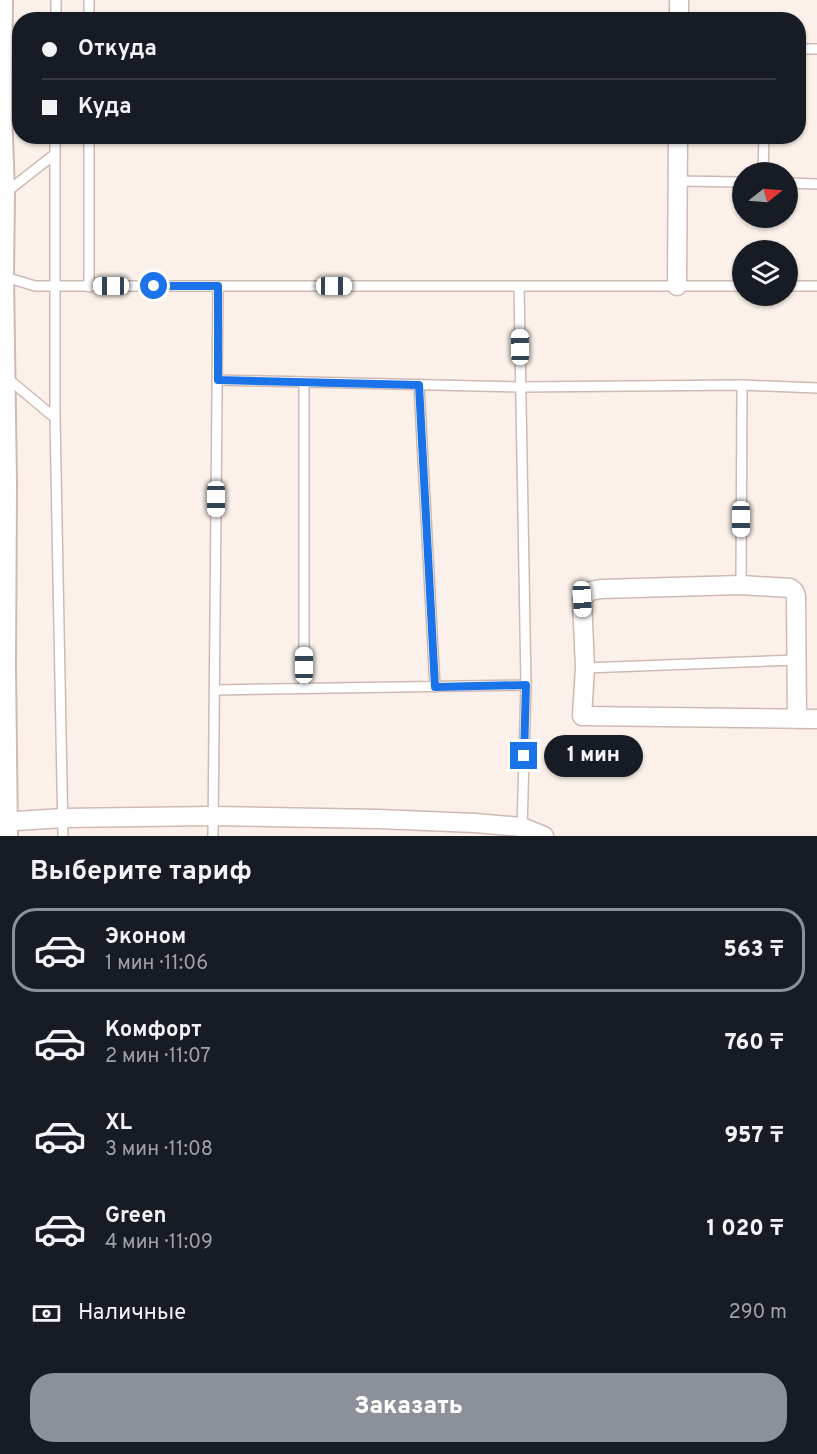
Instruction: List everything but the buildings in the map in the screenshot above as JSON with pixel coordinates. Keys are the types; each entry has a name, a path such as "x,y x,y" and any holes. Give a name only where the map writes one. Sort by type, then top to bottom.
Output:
{"street":[{"path":"1,0 4,827 63,827 213,816 474,823 544,836"},
{"path":"677,286 678,144"},
{"path":"797,719 796,596 790,588 741,585 601,589 590,591 582,599 585,668 582,716 797,719 817,719"}],"lane":[{"path":"55,144 55,418 63,827"},
{"path":"89,144 89,286"},
{"path":"764,162 765,144"},
{"path":"3,194 55,154"},
{"path":"678,181 732,182"},
{"path":"798,183 817,184"},
{"path":"2,276 35,286 732,286"},
{"path":"213,836 218,286"},
{"path":"519,286 526,685 523,832"},
{"path":"798,286 817,286"},
{"path":"4,375 55,418"},
{"path":"218,380 521,387 742,385 817,388"},
{"path":"304,382 304,688"},
{"path":"419,385 435,687"},
{"path":"741,585 742,385"},
{"path":"585,668 797,660"},
{"path":"214,690 526,685"}],"route":[{"path":"154,286 218,286 218,380 419,385 435,687 526,685 524,756"}]}
